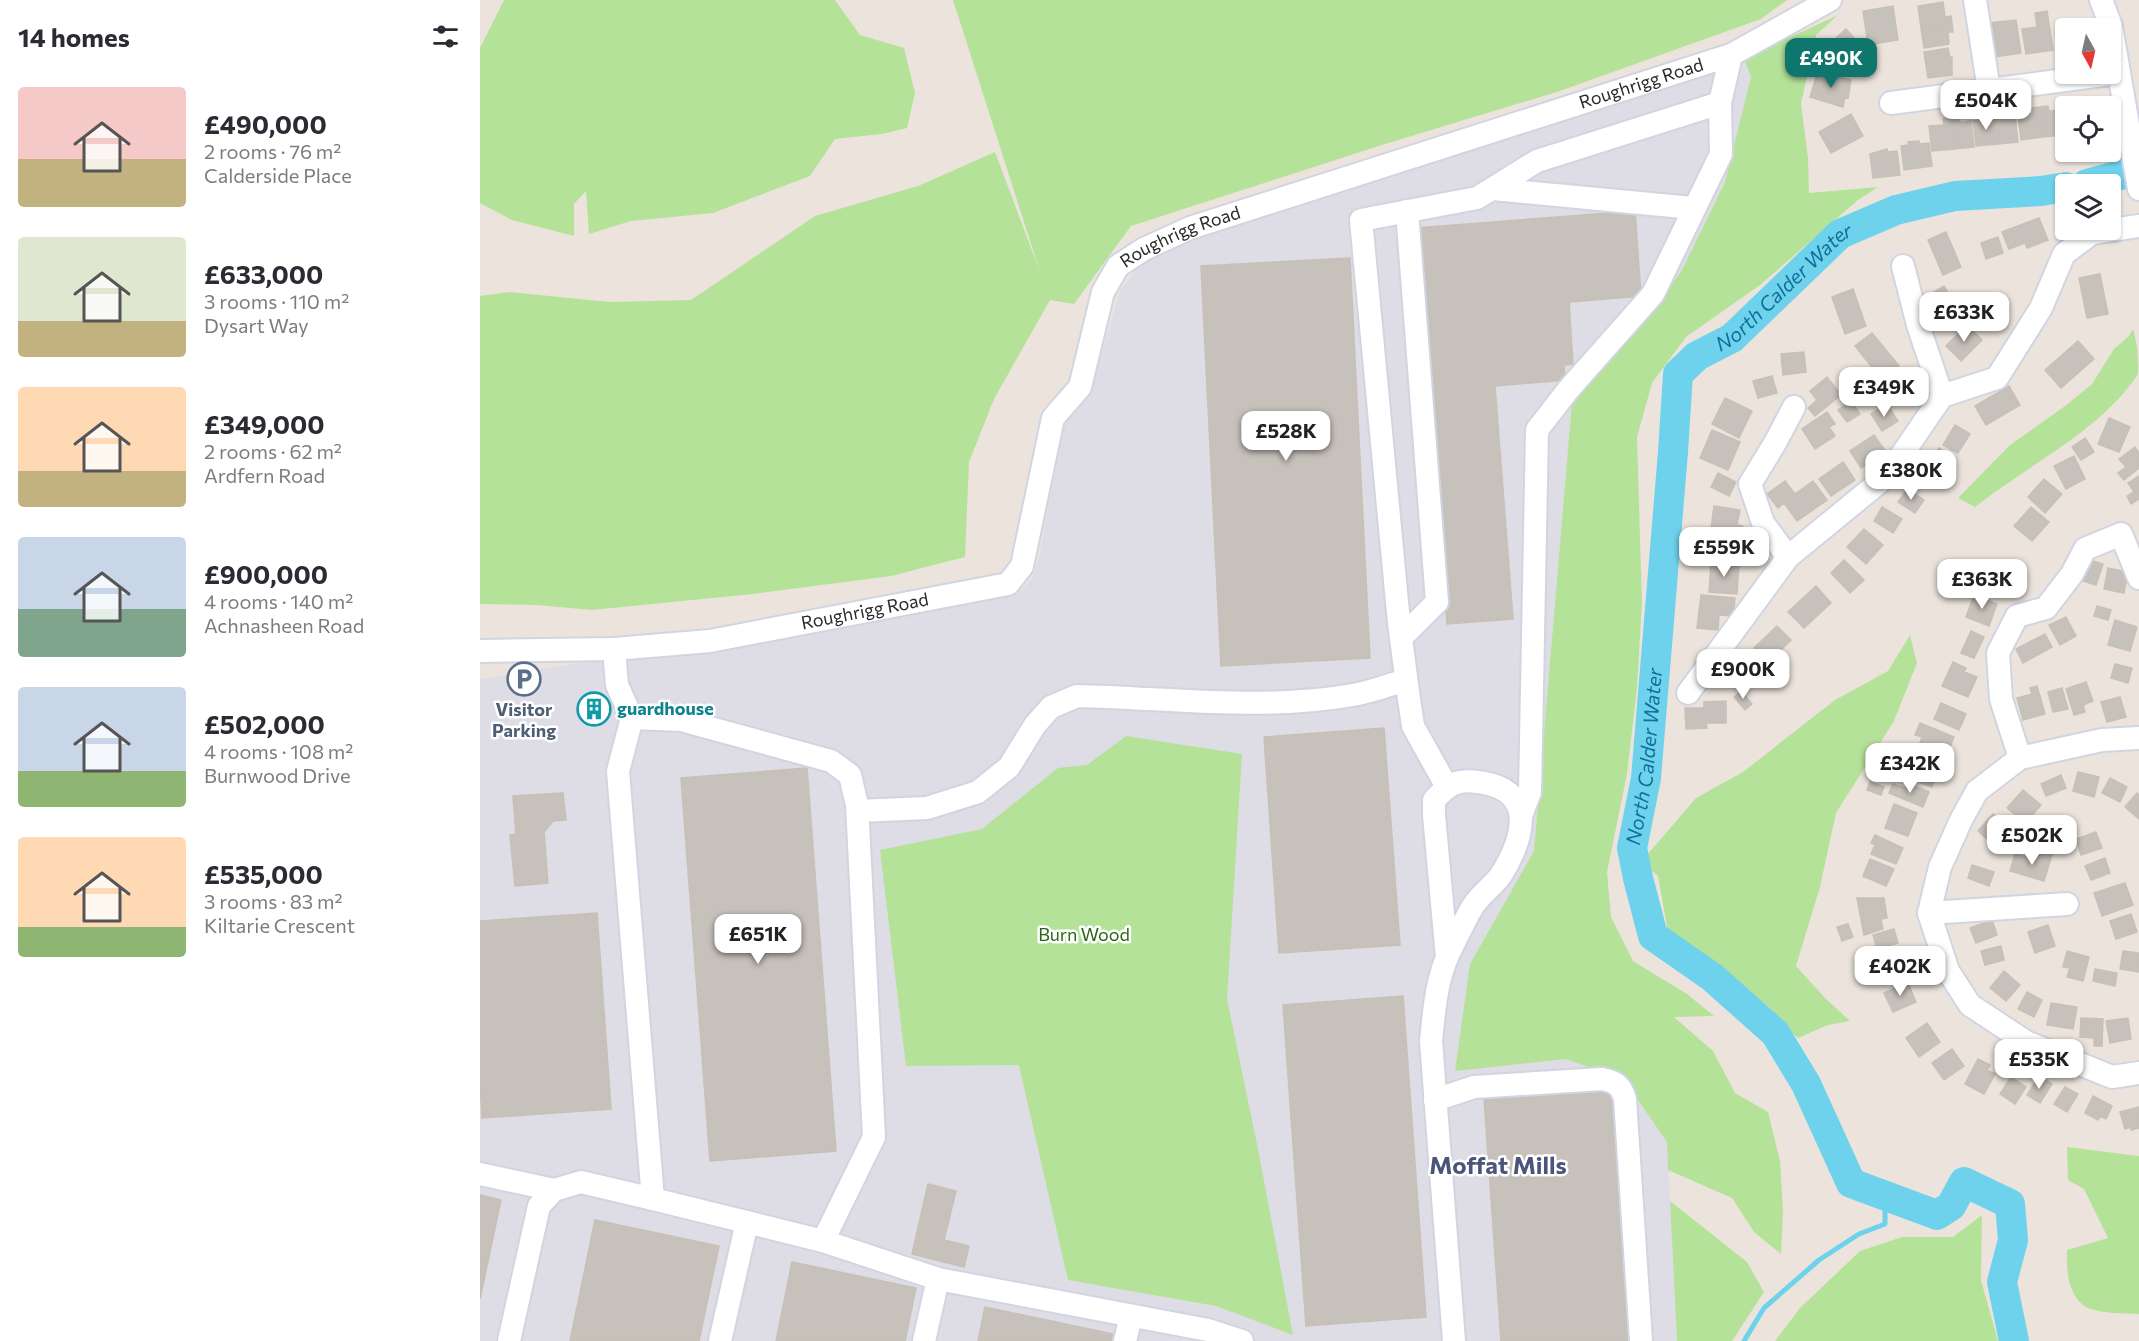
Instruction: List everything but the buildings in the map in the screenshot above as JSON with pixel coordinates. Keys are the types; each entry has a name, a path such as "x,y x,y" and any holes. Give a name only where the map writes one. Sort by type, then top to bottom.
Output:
{"street":[{"name":"Roughrigg Road","path":"480,651 614,649 710,641 1008,585 1022,567 1053,418 1080,387 1103,292 1118,266 1144,249 1190,228 1731,55 1830,0"},
{"path":"1975,0 1989,90"},
{"path":"2101,0 2108,18"},
{"path":"1454,1341 1431,1041 1436,994 1447,958 1474,905 1500,875 1518,839 1522,813 1530,792 1537,430 1568,390 1653,294 1721,154 1720,103 1731,55"},
{"path":"1891,104 2055,81"},
{"path":"2116,84 2133,151 2139,189"},
{"path":"1447,787 1413,726 1406,680 1361,220 1477,198 1537,161 1720,103"},
{"path":"1493,189 1693,208"},
{"path":"1401,638 1437,602 1407,211"},
{"path":"1688,693 1788,557 1888,475 1942,396 1997,378 2041,308 2064,254 2092,233 2139,226"},
{"path":"1903,266 1918,325 1942,396"},
{"path":"1788,557 1763,523 1750,484 1794,407"},
{"path":"2020,758 2001,699 1998,653 2017,616 2046,608 2072,574 2085,549 2121,534 2139,578"},
{"path":"614,649 616,685 632,718 618,771 653,1199"},
{"path":"858,811 927,808 978,792 1010,767 1035,725 1051,708 1077,696 1263,704 1356,695 1406,680"},
{"path":"632,718 681,720 831,761 850,775 858,811 874,1137 823,1241"},
{"path":"2139,738 2102,740 2020,758 1977,791 1940,867 1929,913 1948,971 1970,1005 2026,1042 2112,1077 2139,1073"},
{"path":"1447,958 1434,800 1447,787 1463,780 1495,784 1514,798 1522,813"},
{"path":"1929,913 2067,904"},
{"path":"1435,1100 1474,1087 1602,1079 1615,1082 1622,1088 1625,1099 1641,1341"},
{"path":"480,1174 554,1190 581,1182 823,1241 938,1279 1208,1330 1242,1341"},
{"path":"509,1341 539,1206 554,1190"},
{"path":"720,1341 747,1222"},
{"path":"924,1341 938,1279"},
{"path":"1125,1341 1131,1316"}],"shaded area":[{"path":"1744,59 1751,77 1737,144 1725,182 1682,270 1651,313 1572,402 1534,851 1624,1080 1667,1142 1677,1341 480,1341 480,679 1006,596 1021,590 1032,579 1038,562 1064,424 1088,397 1121,289 1139,266 1167,249 1236,224"}],"green space":[{"path":"504,0 835,0 860,35 904,48 915,93 907,128 882,134 835,139 810,176 713,213 631,221 589,234 586,191 574,204 574,236 512,220 480,203 480,48"},
{"path":"953,0 1787,0 1761,19 1557,92 1385,144 1131,226 1074,304 1050,300 994,399 969,462 965,557 891,576 753,594 592,610 537,605 480,604 480,296 509,292 610,302 691,300 815,216 918,186 995,152 1040,272"},
{"path":"1838,15 1816,35 1801,104 1808,158 1809,193 1878,187 1858,200 1760,285 1686,337 1652,383 1637,437 1642,603 1637,688 1627,774 1607,872 1611,917 1633,961 1687,994 1714,1016 1674,1017 1713,1051 1735,1093 1768,1112 1780,1161 1783,1211 1781,1254 1754,1232 1732,1198 1668,1170 1667,1142 1624,1080 1566,1059 1455,1071 1470,964 1534,851 1572,402 1651,313 1682,270 1725,182 1751,77 1744,59"},
{"path":"2133,329 2138,374 2111,406 2075,437 1975,507 1958,498 2010,445 2092,384 2114,349 2129,336"},
{"path":"1910,635 1917,663 1894,721 1836,813 1820,887 1796,966 1850,1021 1828,1025 1798,1038 1731,979 1699,960 1669,938 1658,876 1641,862 1696,798 1743,772 1835,700 1888,671"},
{"name":"Burn Wood","path":"1126,736 1242,754 1227,999 1293,1335 1216,1306 1068,1280 1019,1065 906,1066 880,850 982,829 1058,768 1087,765"},
{"path":"2067,1147 2139,1156 2139,1314 2096,1311 2083,1305 2073,1292 2068,1275 2067,1250 2108,1238 2084,1189 2068,1180"},
{"path":"1670,1201 1747,1262 1764,1292 1732,1341 1677,1341"},
{"path":"1982,1215 1981,1280 1998,1341 1775,1341 1800,1308 1860,1251 1902,1237 1953,1237"}],"waterway":[{"name":"North Calder Water","path":"2121,175 2139,170"},
{"name":"North Calder Water","path":"2014,1341 2002,1282 2013,1240 2010,1204 1964,1182 1951,1206 1937,1215 1851,1183 1806,1084 1775,1033 1712,977 1653,936 1632,848 1646,778 1678,374 1697,356 1732,338 1840,234 1896,210 1955,196 2055,189"},
{"path":"1744,1341 1764,1308 1819,1260 1859,1234 1885,1224 1885,1197"}],"place":[{"name":"Visitor Parking","path":"524,679"},
{"name":"guardhouse","path":"594,709"}],"district":[{"name":"Moffat Mills","path":"1498,1166"}]}
